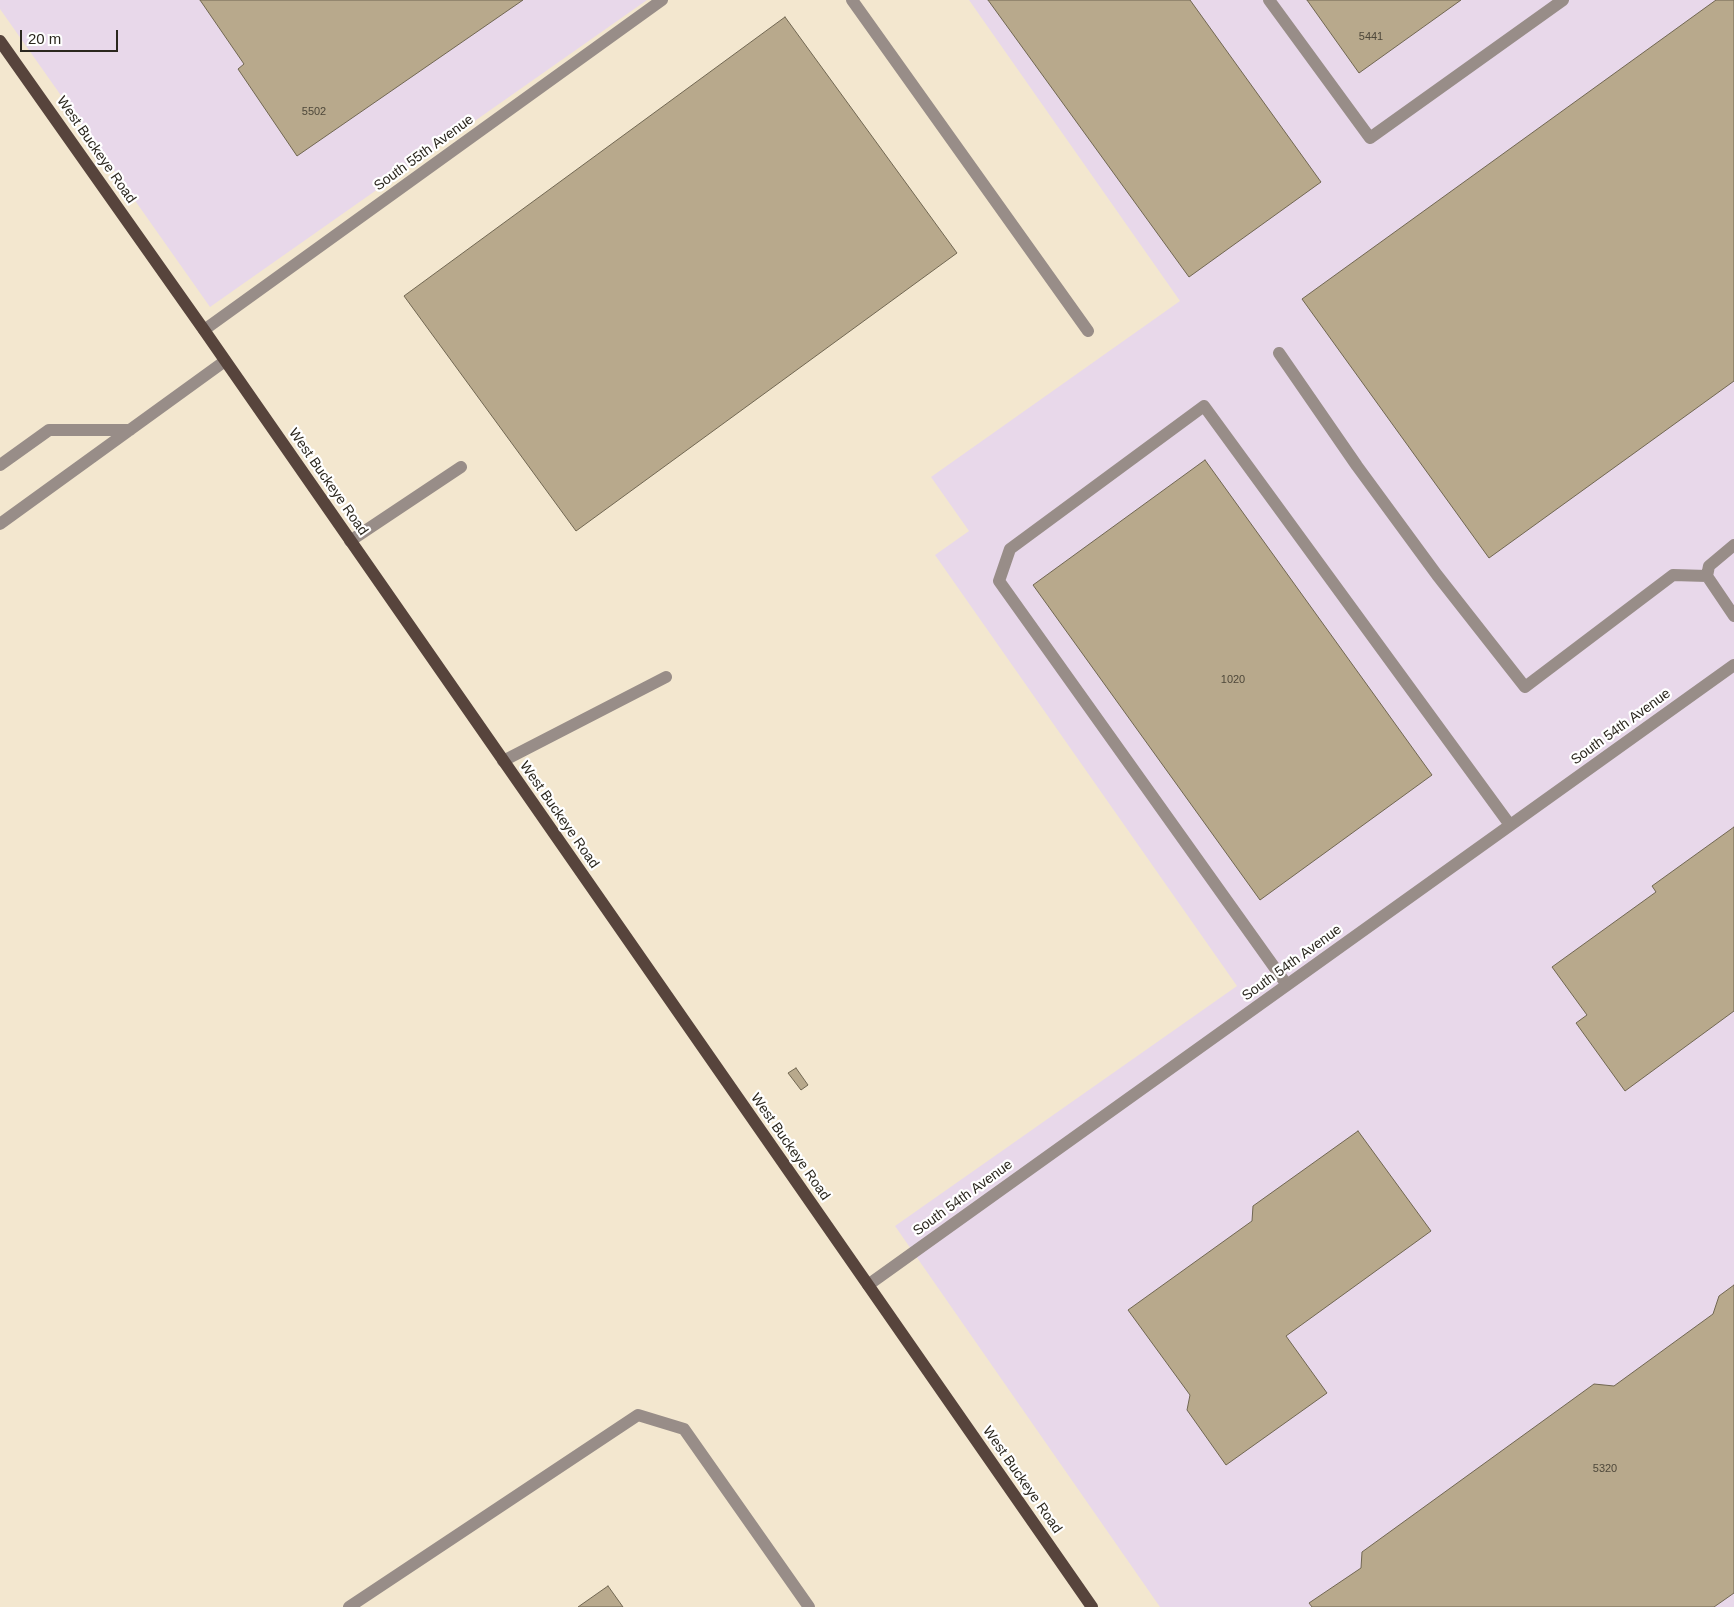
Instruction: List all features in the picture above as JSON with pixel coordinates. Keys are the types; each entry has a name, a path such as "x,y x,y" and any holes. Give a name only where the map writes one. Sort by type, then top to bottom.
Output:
{"main road":[{"name":"West Buckeye Road","path":"0,41 204,330 1092,1607"}],"street":[{"name":"South 55th Avenue","path":"204,330 662,0"},
{"path":"852,0 1088,331"},
{"path":"1269,0 1370,138 1563,0"},
{"path":"1279,352 1357,466 1431,567 1525,687 1673,575 1707,576"},
{"path":"0,524 225,361"},
{"path":"1287,985 1000,581 1010,549 1204,406 1510,825"},
{"path":"0,465 49,430 130,430"},
{"path":"350,541 461,467"},
{"path":"1734,544 1709,566 1707,576 1734,616"},
{"name":"South 54th Avenue","path":"868,1285 1734,665"},
{"path":"503,760 666,677"},
{"path":"349,1607 638,1415 684,1429 809,1607"}],"shaded area":[{"path":"0,0 647,0 210,307 0,9"},
{"path":"969,0 1734,0 1734,1607 1160,1607 895,1226 1237,986 935,555 969,531 931,477 1180,301"}],"building":[{"path":"200,0 523,0 297,156 238,69 244,64"},
{"path":"988,0 1190,0 1321,182 1189,277"},
{"path":"1307,0 1461,0 1359,73"},
{"path":"1716,0 1734,0 1734,381 1489,558 1302,299"},
{"path":"785,17 957,253 576,531 404,296"},
{"path":"1205,460 1432,775 1260,900 1033,585"},
{"path":"1734,827 1734,1011 1625,1091 1576,1023 1587,1015 1552,967 1656,892 1652,886"},
{"path":"796,1068 808,1085 801,1090 788,1073"},
{"path":"1358,1131 1431,1231 1286,1336 1327,1393 1226,1465 1187,1410 1190,1395 1128,1310 1252,1221 1253,1206"},
{"path":"1734,1285 1734,1593 1714,1607 1312,1607 1309,1603 1361,1568 1362,1552 1594,1384 1614,1386 1713,1314 1719,1296"},
{"path":"608,1586 623,1607 578,1607"}]}
